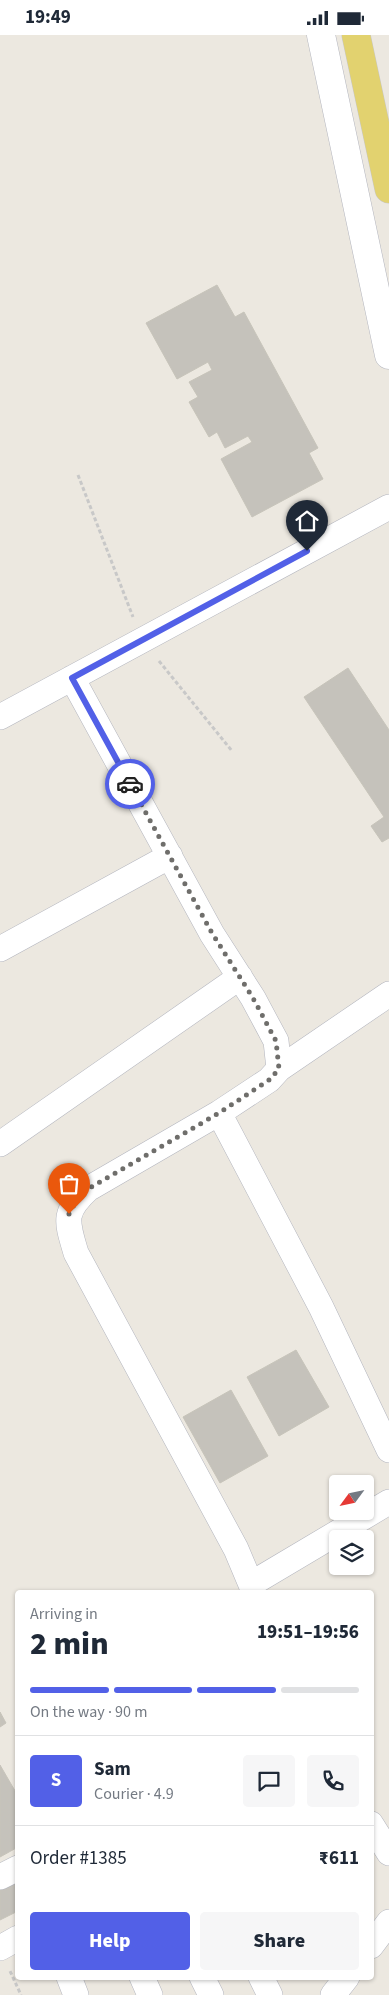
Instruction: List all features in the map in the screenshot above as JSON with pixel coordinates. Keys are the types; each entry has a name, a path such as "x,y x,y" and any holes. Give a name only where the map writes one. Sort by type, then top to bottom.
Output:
{"main road":[{"path":"356,35 389,189"}],"street":[{"path":"321,35 389,355"},
{"path":"0,717 389,507"},
{"path":"72,678 212,933 240,977 276,1041 279,1069"},
{"path":"0,949 170,855"},
{"path":"0,1144 240,977"},
{"path":"389,994 279,1069 269,1080 219,1113 88,1189 76,1201 69,1214 69,1227 76,1253 236,1549 252,1588 389,1502"},
{"path":"219,1113 321,1307 389,1450"},
{"path":"374,1829 389,1853"},
{"path":"0,1877 15,1870"},
{"path":"374,1941 389,1922"},
{"path":"0,1948 15,1940"},
{"path":"70,1980 76,1995"},
{"path":"143,1980 150,1995"},
{"path":"204,1980 211,1995"},
{"path":"262,1980 270,1995"}],"path":[{"path":"78,475 142,640 232,751"}],"building":[{"path":"217,285 235,317 244,312 318,448 309,453 323,479 252,517 221,459 252,442 248,436 225,448 217,432 209,437 189,402 198,397 189,382 212,370 208,362 177,379 146,323"},
{"path":"348,668 389,730 389,838 382,842 371,826 384,817 304,697"},
{"path":"296,1350 329,1407 279,1436 247,1377"},
{"path":"231,1390 268,1456 220,1483 183,1417"},
{"path":"0,1712 6,1723 0,1727"},
{"path":"0,1765 15,1791 15,1849 0,1857"},
{"path":"15,1880 15,1912 0,1920 0,1887"}],"way so far":[{"path":"69,1214 76,1201 88,1189 219,1113 269,1080 279,1069 276,1041 253,998 212,933 130,784"}],"route":[{"path":"130,784 72,678 307,551"}]}
